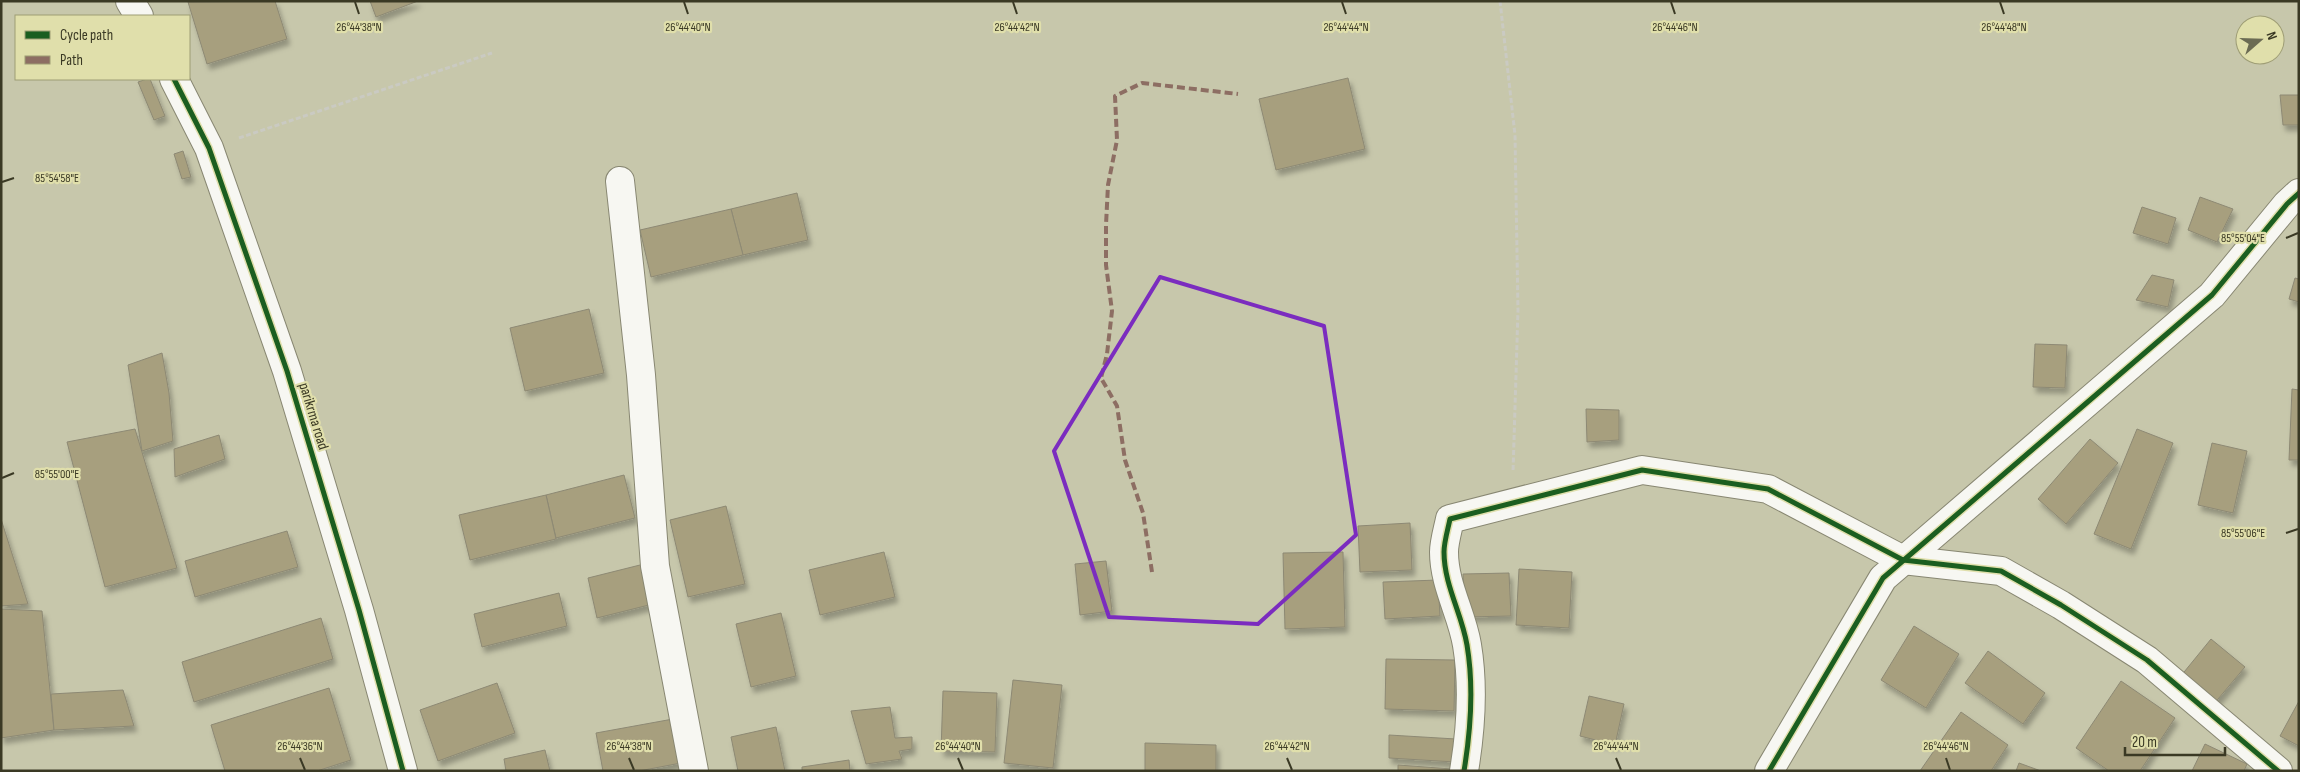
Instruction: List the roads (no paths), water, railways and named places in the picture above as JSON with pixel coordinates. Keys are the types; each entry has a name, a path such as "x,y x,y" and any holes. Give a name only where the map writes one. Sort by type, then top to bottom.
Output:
{"street":[{"path":"130,1 138,15"},
{"name":"parikrma road","path":"175,80 209,148 287,371 359,610 403,771"},
{"path":"620,181 641,375 655,566 694,771"},
{"path":"1769,771 1884,578 2212,295 2287,204 2299,193"},
{"path":"1464,771 1469,741 1471,688 1467,644 1447,578 1444,552 1450,518 1642,470 1696,476 1768,489 1903,560 2000,571 2052,600 2147,660 2278,771"}]}
